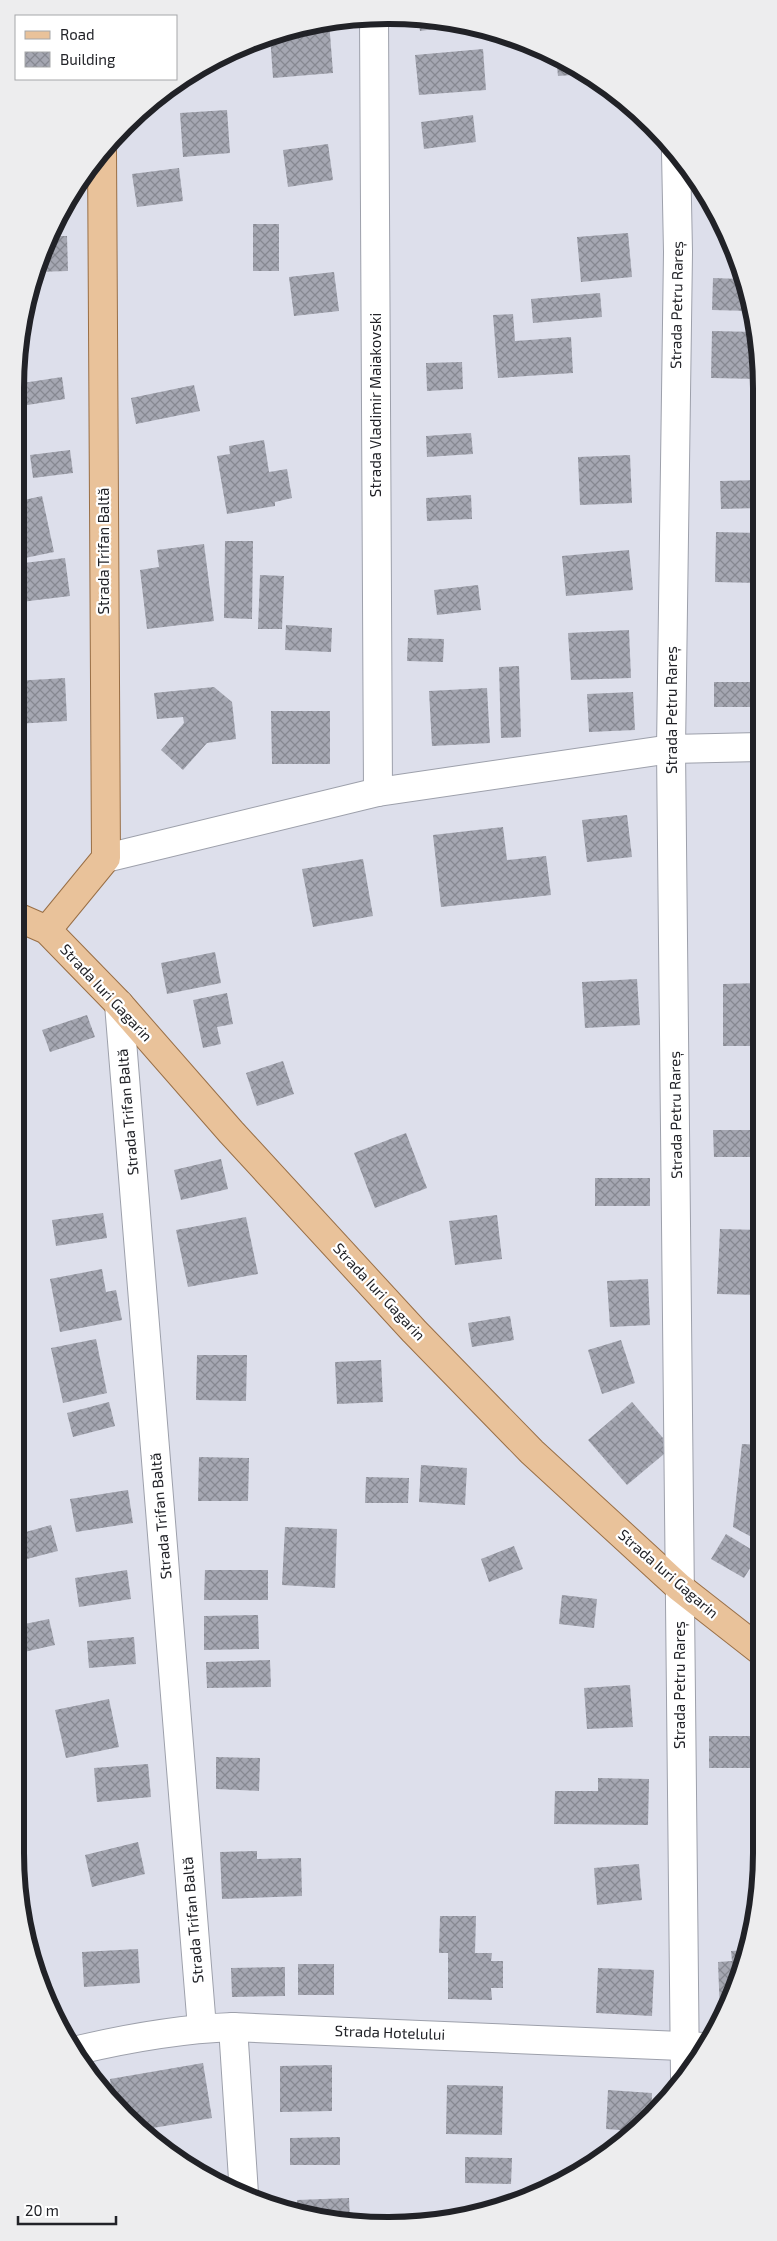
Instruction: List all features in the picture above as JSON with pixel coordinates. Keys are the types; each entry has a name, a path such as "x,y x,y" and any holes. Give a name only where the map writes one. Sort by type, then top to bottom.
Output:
{"main road":[{"name":"Strada Trifan Baltă","path":"102,162 106,858"},
{"path":"47,930 106,858"},
{"name":"Strada Iuri Gagarin","path":"24,920 47,930 119,1004 225,1125 414,1331 532,1452 679,1587 753,1645"}],"street":[{"name":"Strada Vladimir Maiakovski","path":"374,25 378,792"},
{"name":"Strada Petru Rareș","path":"676,164 678,252 671,749 680,1419 679,1587 694,2046"},
{"path":"106,858 378,792 671,749 753,748"},
{"name":"Strada Trifan Baltă","path":"119,1004 202,2028"},
{"path":"233,2027 244,2187"},
{"name":"Strada Hotelului","path":"81,2049 132,2037 202,2028 233,2027 694,2046"}],"building":[{"path":"419,26 442,28 420,31"},
{"path":"330,29 333,73 273,78 271,43"},
{"path":"483,49 486,90 419,95 415,55"},
{"path":"557,65 574,75 558,76"},
{"path":"227,110 230,153 183,157 180,113"},
{"path":"473,115 476,142 424,149 421,122"},
{"path":"328,144 333,180 288,187 283,150"},
{"path":"179,168 183,201 137,207 132,174"},
{"path":"253,224 279,224 279,271 253,271"},
{"path":"628,233 632,277 581,282 577,237"},
{"path":"57,236 67,236 68,271 43,272"},
{"path":"334,272 339,311 294,316 289,277"},
{"path":"713,278 736,279 745,311 712,310"},
{"path":"600,293 602,317 533,323 531,299"},
{"path":"513,314 515,341 571,337 573,373 498,378 493,315"},
{"path":"712,331 748,332 753,379 711,378"},
{"path":"462,362 463,389 427,391 426,363"},
{"path":"62,377 65,399 24,406 24,383"},
{"path":"194,385 200,411 136,424 131,398"},
{"path":"471,433 473,454 427,457 426,436"},
{"path":"264,440 269,472 287,469 292,498 275,502 275,506 227,514 217,456 230,454 229,446"},
{"path":"70,450 73,473 33,478 30,455"},
{"path":"630,455 632,503 580,505 578,457"},
{"path":"753,480 753,508 721,509 720,481"},
{"path":"471,495 472,519 427,521 426,498"},
{"path":"42,496 54,552 24,558 24,500"},
{"path":"716,532 753,533 753,583 715,582"},
{"path":"225,541 253,541 252,619 224,618"},
{"path":"204,544 214,621 147,629 140,570 159,567 157,550"},
{"path":"629,550 633,590 566,596 562,556"},
{"path":"65,558 70,596 24,602 24,563"},
{"path":"260,575 284,576 282,629 258,629"},
{"path":"478,585 481,610 437,615 434,590"},
{"path":"286,625 332,628 331,652 285,650"},
{"path":"629,630 631,678 571,680 568,633"},
{"path":"408,638 444,639 443,662 407,661"},
{"path":"519,666 521,737 501,738 499,667"},
{"path":"65,678 67,721 24,723 24,680"},
{"path":"714,682 753,682 753,707 714,707"},
{"path":"214,687 232,702 236,739 207,743 183,770 161,750 184,723 183,717 157,719 154,693"},
{"path":"487,688 490,743 432,746 429,691"},
{"path":"633,692 635,730 589,732 587,694"},
{"path":"271,711 330,711 330,764 272,764"},
{"path":"627,815 632,857 587,862 582,820"},
{"path":"503,827 507,860 546,856 551,895 441,907 433,835"},
{"path":"363,859 373,916 313,927 302,869"},
{"path":"215,952 221,983 167,994 161,963"},
{"path":"637,979 640,1025 585,1028 582,982"},
{"path":"753,983 753,1046 723,1046 723,984"},
{"path":"227,993 233,1024 217,1027 221,1044 203,1048 193,1000"},
{"path":"87,1015 95,1037 50,1052 42,1030"},
{"path":"283,1061 294,1094 257,1106 246,1073"},
{"path":"713,1130 753,1130 753,1157 714,1157"},
{"path":"406,1133 427,1188 375,1208 354,1153"},
{"path":"221,1159 228,1189 181,1200 174,1170"},
{"path":"595,1178 650,1178 650,1206 595,1206"},
{"path":"103,1213 107,1238 56,1246 52,1220"},
{"path":"497,1215 502,1259 455,1265 449,1221"},
{"path":"246,1217 258,1274 188,1287 176,1230"},
{"path":"720,1229 753,1230 753,1295 717,1294"},
{"path":"102,1269 106,1292 116,1290 122,1320 60,1332 50,1279"},
{"path":"648,1279 650,1325 610,1327 607,1281"},
{"path":"510,1316 514,1340 472,1347 468,1323"},
{"path":"96,1339 107,1393 63,1403 51,1348"},
{"path":"621,1340 635,1383 602,1394 588,1350"},
{"path":"197,1355 247,1355 246,1401 196,1400"},
{"path":"381,1360 383,1402 337,1404 335,1362"},
{"path":"109,1402 115,1426 73,1437 67,1413"},
{"path":"632,1402 663,1438 664,1454 627,1485 588,1440"},
{"path":"742,1444 753,1445 753,1538 733,1527"},
{"path":"199,1457 249,1458 248,1501 198,1501"},
{"path":"421,1465 467,1468 465,1505 419,1502"},
{"path":"366,1477 409,1478 408,1503 365,1503"},
{"path":"128,1490 133,1523 76,1532 70,1499"},
{"path":"51,1525 58,1551 24,1560 24,1532"},
{"path":"285,1527 337,1529 335,1588 282,1585"},
{"path":"726,1534 753,1550 753,1564 744,1578 711,1559"},
{"path":"514,1546 523,1569 489,1582 481,1559"},
{"path":"127,1570 131,1599 79,1607 75,1578"},
{"path":"205,1570 268,1570 268,1600 204,1600"},
{"path":"562,1595 597,1599 594,1628 559,1624"},
{"path":"258,1615 259,1649 204,1650 204,1616"},
{"path":"49,1619 55,1645 24,1652 24,1624"},
{"path":"134,1637 136,1664 89,1668 87,1641"},
{"path":"270,1660 271,1687 207,1688 206,1662"},
{"path":"630,1685 633,1727 587,1729 584,1688"},
{"path":"109,1699 119,1747 66,1758 55,1710"},
{"path":"709,1736 753,1736 753,1768 709,1768"},
{"path":"216,1757 260,1758 259,1791 216,1789"},
{"path":"148,1764 151,1797 97,1802 94,1768"},
{"path":"598,1778 649,1779 648,1825 554,1824 555,1791 598,1791"},
{"path":"138,1842 145,1874 92,1887 85,1855"},
{"path":"257,1851 257,1859 301,1858 302,1896 222,1899 220,1852"},
{"path":"639,1864 642,1900 597,1905 594,1868"},
{"path":"440,1916 476,1916 475,1953 492,1953 491,1961 503,1961 503,1988 491,1988 492,2000 448,1999 448,1953 439,1953"},
{"path":"138,1949 140,1983 84,1987 82,1952"},
{"path":"731,1951 740,1951 720,2005 718,1962 732,1961"},
{"path":"298,1964 334,1964 334,1995 298,1995"},
{"path":"285,1967 285,1996 232,1997 231,1968"},
{"path":"598,1968 654,1970 652,2016 596,2013"},
{"path":"203,2063 212,2118 150,2129 112,2090 110,2079"},
{"path":"332,2065 332,2111 280,2112 280,2066"},
{"path":"447,2085 503,2086 502,2135 446,2134"},
{"path":"608,2090 652,2093 652,2104 625,2130 606,2129"},
{"path":"340,2137 340,2165 290,2165 290,2138"},
{"path":"465,2157 512,2158 511,2184 465,2183"},
{"path":"349,2198 350,2215 297,2206 297,2200"}]}
